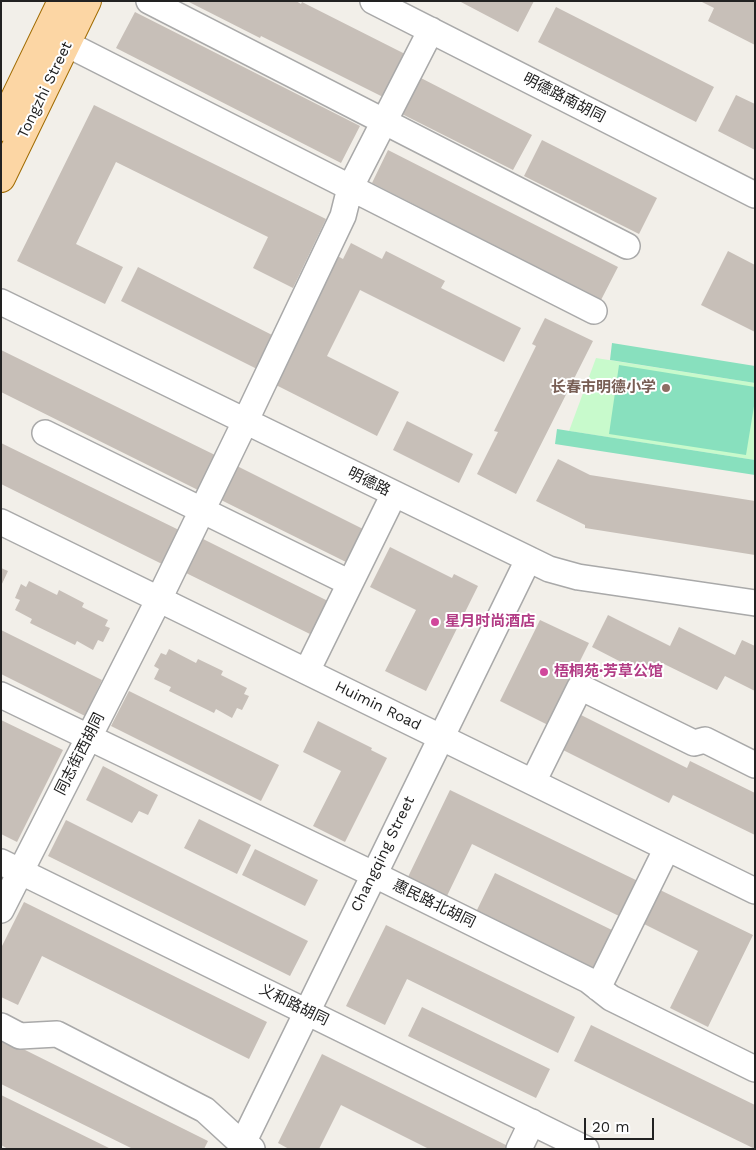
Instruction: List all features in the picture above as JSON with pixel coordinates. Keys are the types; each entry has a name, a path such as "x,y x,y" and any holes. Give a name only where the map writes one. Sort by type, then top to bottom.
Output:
{"main road":[{"name":"Tongzhi Street","path":"1,178 87,1"},
{"name":"Tongzhi Street","path":"1,127 59,2"}],"street":[{"path":"149,1 627,246"},
{"name":"明德路南胡同","path":"373,1 755,195"},
{"name":"同志街西胡同","path":"1,910 11,866 89,737 159,599 342,216 350,188 431,30"},
{"path":"67,44 594,310"},
{"name":"明德路","path":"1,302 549,569 578,577 755,603"},
{"path":"45,433 350,583"},
{"path":"307,671 394,494"},
{"name":"Huimin Road","path":"1,522 755,891"},
{"name":"Changqing Street","path":"244,1147 307,1012 528,560"},
{"path":"533,782 580,687 694,743 705,740 755,765"},
{"name":"惠民路北胡同","path":"1,695 374,874 588,980 611,998 755,1068"},
{"path":"598,988 667,848"},
{"name":"义和路胡同","path":"11,866 586,1149"},
{"path":"1,1026 20,1036 57,1034 205,1110 244,1147"},
{"path":"519,1149 532,1122"}],"green space":[{"path":"612,343 755,366 755,383 610,360"},
{"path":"596,358 755,383 755,460 569,431"},
{"path":"619,365 755,387 755,400 746,455 609,434"},
{"path":"557,429 755,460 755,475 555,444"}],"building":[{"path":"187,1 296,1 301,4 302,2 407,55 385,98"},
{"path":"459,1 534,1 518,32"},
{"path":"700,1 755,1 755,45 708,21 714,8"},
{"path":"556,7 714,87 696,122 538,42"},
{"path":"135,12 360,126 341,163 116,48"},
{"path":"417,76 532,135 513,170 398,112"},
{"path":"736,95 755,104 755,150 718,131"},
{"path":"94,105 326,219 293,288 253,268 268,237 116,162 76,244 123,267 105,304 17,261"},
{"path":"542,140 657,198 639,234 524,176"},
{"path":"388,150 618,267 601,300 372,183"},
{"path":"351,243 382,259 386,251 445,281 441,288 521,328 504,362 360,290 327,356 399,392 377,436 270,382 334,254 343,259"},
{"path":"728,251 755,265 755,332 701,305"},
{"path":"138,267 276,337 259,370 121,301"},
{"path":"545,318 593,341 516,494 477,474 498,432 494,431 536,346 532,344"},
{"path":"1,350 217,456 200,491 1,392"},
{"path":"407,421 473,454 459,483 393,450"},
{"path":"1,443 181,531 164,565 1,484"},
{"path":"558,459 590,475 755,501 755,555 585,528 585,525 536,501"},
{"path":"237,466 365,530 348,563 221,500"},
{"path":"201,538 328,601 312,635 184,572"},
{"name":"星月时尚酒店","path":"390,547 452,578 454,574 478,586 426,691 385,671 416,610 370,587"},
{"path":"1,568 8,571 1,586"},
{"path":"29,581 57,595 59,590 84,603 82,607 108,620 105,626 110,628 103,642 98,640 93,650 77,641 75,645 30,623 32,619 15,610 20,600 15,598 21,584 26,587"},
{"path":"608,615 670,646 679,627 735,655 742,640 755,646 755,691 725,676 717,690 662,663 654,679 592,647"},
{"name":"梧桐苑·芳草公馆","path":"540,620 589,643 548,725 500,701"},
{"path":"1,630 102,680 85,716 1,674"},
{"path":"169,649 196,663 198,659 223,671 221,675 247,688 244,694 249,696 242,710 237,708 232,718 216,709 214,713 169,691 171,687 154,679 159,669 154,666 161,653 166,655"},
{"path":"129,691 279,765 261,801 111,726"},
{"path":"581,715 687,768 690,761 755,793 755,835 673,795 669,803 563,750"},
{"path":"1,720 63,750 17,842 1,834"},
{"path":"318,721 372,748 371,750 387,758 345,842 313,826 341,771 303,752"},
{"path":"103,766 158,795 148,815 139,811 132,823 86,800"},
{"path":"450,790 640,882 623,918 472,844 446,898 407,879"},
{"path":"199,819 251,845 237,874 184,848"},
{"path":"66,820 308,941 290,976 48,856"},
{"path":"255,849 318,880 305,906 242,875"},
{"path":"495,873 614,931 595,971 476,912"},
{"path":"658,889 753,935 708,1027 670,1008 698,951 642,923"},
{"path":"24,902 267,1022 249,1059 42,956 18,1005 1,997 1,948"},
{"path":"386,925 575,1017 558,1053 407,979 385,1025 346,1006"},
{"path":"422,1007 550,1069 536,1098 408,1036"},
{"path":"591,1025 755,1105 755,1149 574,1061"},
{"path":"1,1038 208,1141 204,1149 133,1149 1,1084"},
{"path":"322,1054 510,1147 509,1149 429,1149 341,1105 319,1149 289,1149 278,1143"},
{"path":"1,1095 111,1149 8,1149 1,1145"}],"place":[{"name":"长春市明德小学","path":"666,388"},
{"name":"星月时尚酒店","path":"435,622"},
{"name":"梧桐苑·芳草公馆","path":"544,672"}]}
